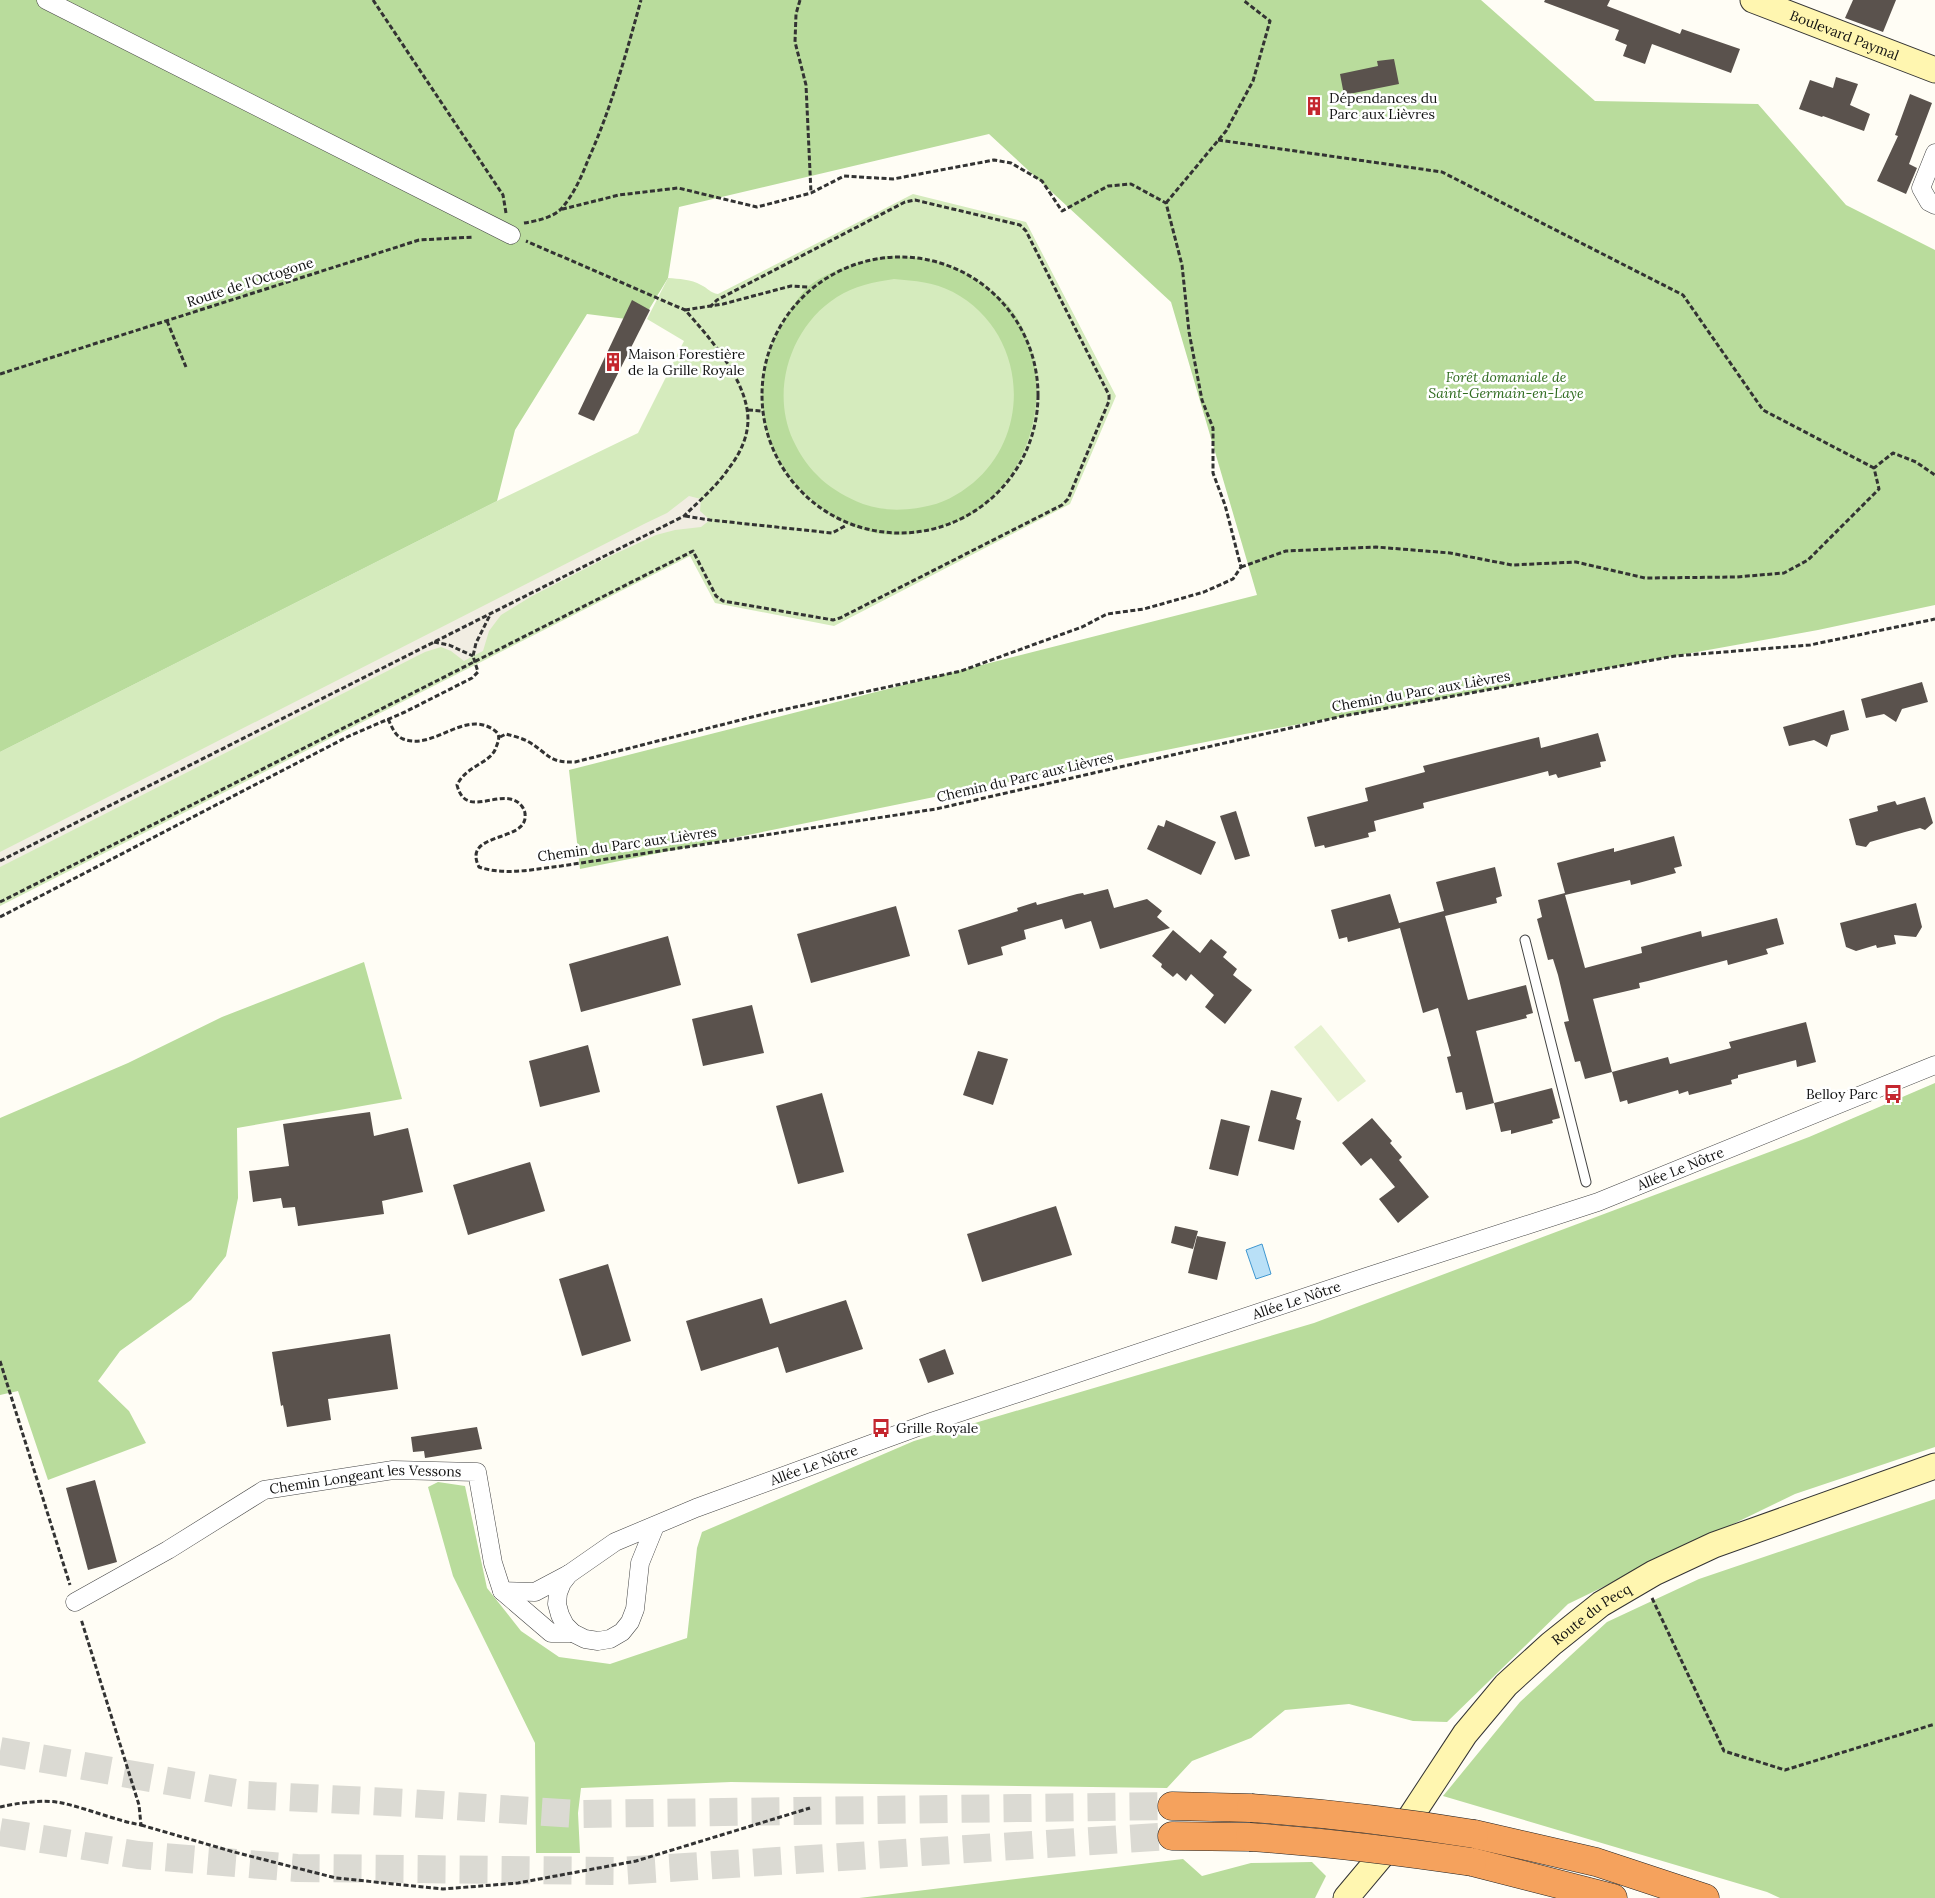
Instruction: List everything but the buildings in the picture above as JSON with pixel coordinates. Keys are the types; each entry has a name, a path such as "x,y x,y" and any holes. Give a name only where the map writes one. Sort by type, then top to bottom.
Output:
{"highway":[{"path":"1172,1806 1251,1808 1335,1814 1404,1822 1474,1834 1596,1862 1705,1898"},
{"path":"1172,1836 1316,1841 1395,1850 1472,1862 1613,1898"}],"main road":[{"name":"Boulevard Paymal","path":"1753,0 1935,70"},
{"name":"Route du Pecq","path":"1346,1898 1398,1836 1465,1734 1506,1685 1551,1644 1601,1604 1643,1579 1714,1545 1935,1466"}],"street":[{"path":"46,0 514,229"},
{"path":"1935,153 1921,188 1929,202 1935,205"},
{"name":"Allée Le Nôtre","path":"573,1633 560,1616 557,1604 562,1583 569,1574 615,1542 696,1508 934,1421 1598,1202 1935,1065"},
{"name":"Chemin Longeant les Vessons","path":"76,1602 168,1550 264,1490 393,1470 477,1472 493,1563 502,1591"},
{"path":"502,1591 551,1633 573,1633 585,1639 598,1641 610,1639 622,1632 630,1622 635,1609 640,1563 655,1526"},
{"path":"502,1591 535,1592 569,1574"}],"lane":[{"path":"1525,940 1586,1182"}],"path":[{"path":"373,0 503,195 507,218"},
{"path":"559,210 577,187 601,133 641,0"},
{"path":"800,0 796,14 795,42 806,85 811,193"},
{"path":"1166,203 1226,131 1252,81 1270,21 1243,0"},
{"path":"388,719 394,732 402,739 414,742 466,725 479,723 489,726 498,732 500,737 506,734 528,741 547,757 560,762 575,762 768,714 962,671 1082,628 1107,614 1144,610 1204,592 1233,579 1241,567 1286,551 1376,547 1450,553 1512,565 1576,562 1645,578 1736,577 1784,573 1808,560 1879,488 1874,468 1763,410 1683,295 1442,172 1218,140"},
{"path":"559,210 619,195 678,188 757,207 811,193 844,176 893,179 994,160 1011,163 1042,181 1062,210 1108,186 1131,184 1166,203 1182,265 1189,332 1202,400 1213,428 1213,473 1225,505 1241,567"},
{"path":"0,902 474,658 693,551 716,596 723,601 833,620 840,618 1062,505 1068,499 1109,401 1109,395 1026,231 1020,225 934,204 915,200 905,202 717,300 710,307"},
{"name":"Route de l'Octogone","path":"0,374 419,240 514,229 536,222 559,210"},
{"path":"0,861 684,516 718,483 742,446 747,430 748,410 733,372 702,329 685,310 514,229"},
{"path":"886,256 911,256 938,261 962,270 985,285 1007,304 1022,328 1034,358 1036,413 1029,440 1015,470 996,495 968,517 934,529 899,535 873,533 847,525 819,507 791,480 771,446 762,411 762,380 768,355 779,328 808,287 836,271 886,256"},
{"path":"685,310 710,307 791,286 808,287"},
{"path":"167,321 186,367"},
{"path":"748,410 762,411"},
{"path":"1874,468 1893,453 1916,462 1935,475"},
{"path":"684,516 832,533 847,525"},
{"path":"0,917 349,736 472,678 478,672 474,658 476,643 491,613"},
{"name":"Chemin du Parc aux Lièvres","path":"500,737 494,752 461,777 457,785 459,794 466,800 478,802 507,798 515,800 522,806 525,814 524,822 519,828 482,845 476,851 476,860 479,867 508,872 562,866 936,809 1343,716 1675,656 1810,645 1935,619"},
{"path":"434,642 449,645 474,658"},
{"path":"0,1360 140,1804 141,1825"},
{"path":"1643,1579 1724,1750 1785,1770 1935,1724"},
{"path":"0,1807 20,1803 61,1803 118,1821 141,1825 234,1852 336,1878 443,1889 518,1883 636,1861 810,1808"}],"green space":[{"name":"Forêt domaniale de Saint-Germain-en-Laye","path":"0,0 1481,0 1595,101 1758,104 1846,205 1935,250 1935,605 1818,630 1245,734 580,869 569,770 1257,595 1171,302 989,134 679,207 668,278 642,321 587,314 515,430 497,501 0,752"},
{"path":"913,194 1026,222 1116,396 1070,504 834,626 715,603 690,556 0,906 0,752 497,501 638,433 684,341 647,319 668,278 693,282 718,294"},
{"path":"886,256 929,260 955,268 980,282 1008,305 1024,331 1034,359 1037,389 1034,419 1025,447 1012,474 993,497 959,521 924,532 898,535 875,533 842,522 814,502 795,483 780,461 770,439 764,415 762,391 765,366 773,342 799,297 809,286 827,275 846,267","holes":["894,279 924,282 939,286 953,292 977,309 995,331 1007,355 1013,382 1013,410 1006,437 993,461 973,483 956,495 930,506 900,510 878,508 863,504 840,493 821,479 806,462 793,440 786,421 784,401 785,380 789,361 807,325 821,309 837,297 857,287"]},
{"path":"364,962 402,1099 237,1128 238,1198 226,1256 191,1300 120,1351 98,1381 129,1411 146,1443 48,1480 18,1391 0,1395 0,1118 128,1063 222,1017"},
{"path":"1321,1025 1366,1081 1338,1102 1294,1047"},
{"path":"1935,1083 1935,1447 1795,1494 1568,1604 1447,1722 1413,1721 1349,1704 1285,1710 1251,1738 1192,1761 1167,1788 731,1782 581,1788 578,1813 580,1853 536,1853 535,1743 453,1576 428,1487 438,1482 465,1486 487,1588 521,1631 559,1657 610,1664 687,1638 697,1548 702,1532 914,1441 1314,1323 1809,1137"},
{"path":"1935,1499 1935,1898 1780,1898 1767,1892 1443,1796 1520,1702 1607,1622 1699,1579"},
{"path":"1183,1859 1202,1876 1251,1863 1312,1862 1326,1876 1315,1898 859,1898"}],"shaded area":[{"path":"689,496 701,499 700,511 710,520 701,527 675,530 656,535 532,596 501,615 489,631 483,651 464,661 451,651 441,647 425,652 0,867 0,852 667,513"}],"water":[{"path":"1262,1244 1271,1274 1256,1279 1246,1250"}],"tunnel":[{"path":"0,1751 246,1795 577,1814 1172,1806"},
{"path":"0,1832 138,1855 297,1868 621,1871 1172,1836"}],"place":[{"name":"Dépendances du Parc aux Lièvres","path":"1314,106"},
{"name":"Maison Forestière de la Grille Royale","path":"613,362"},
{"name":"Belloy Parc","path":"1893,1094"},
{"name":"Grille Royale","path":"881,1428"}]}
